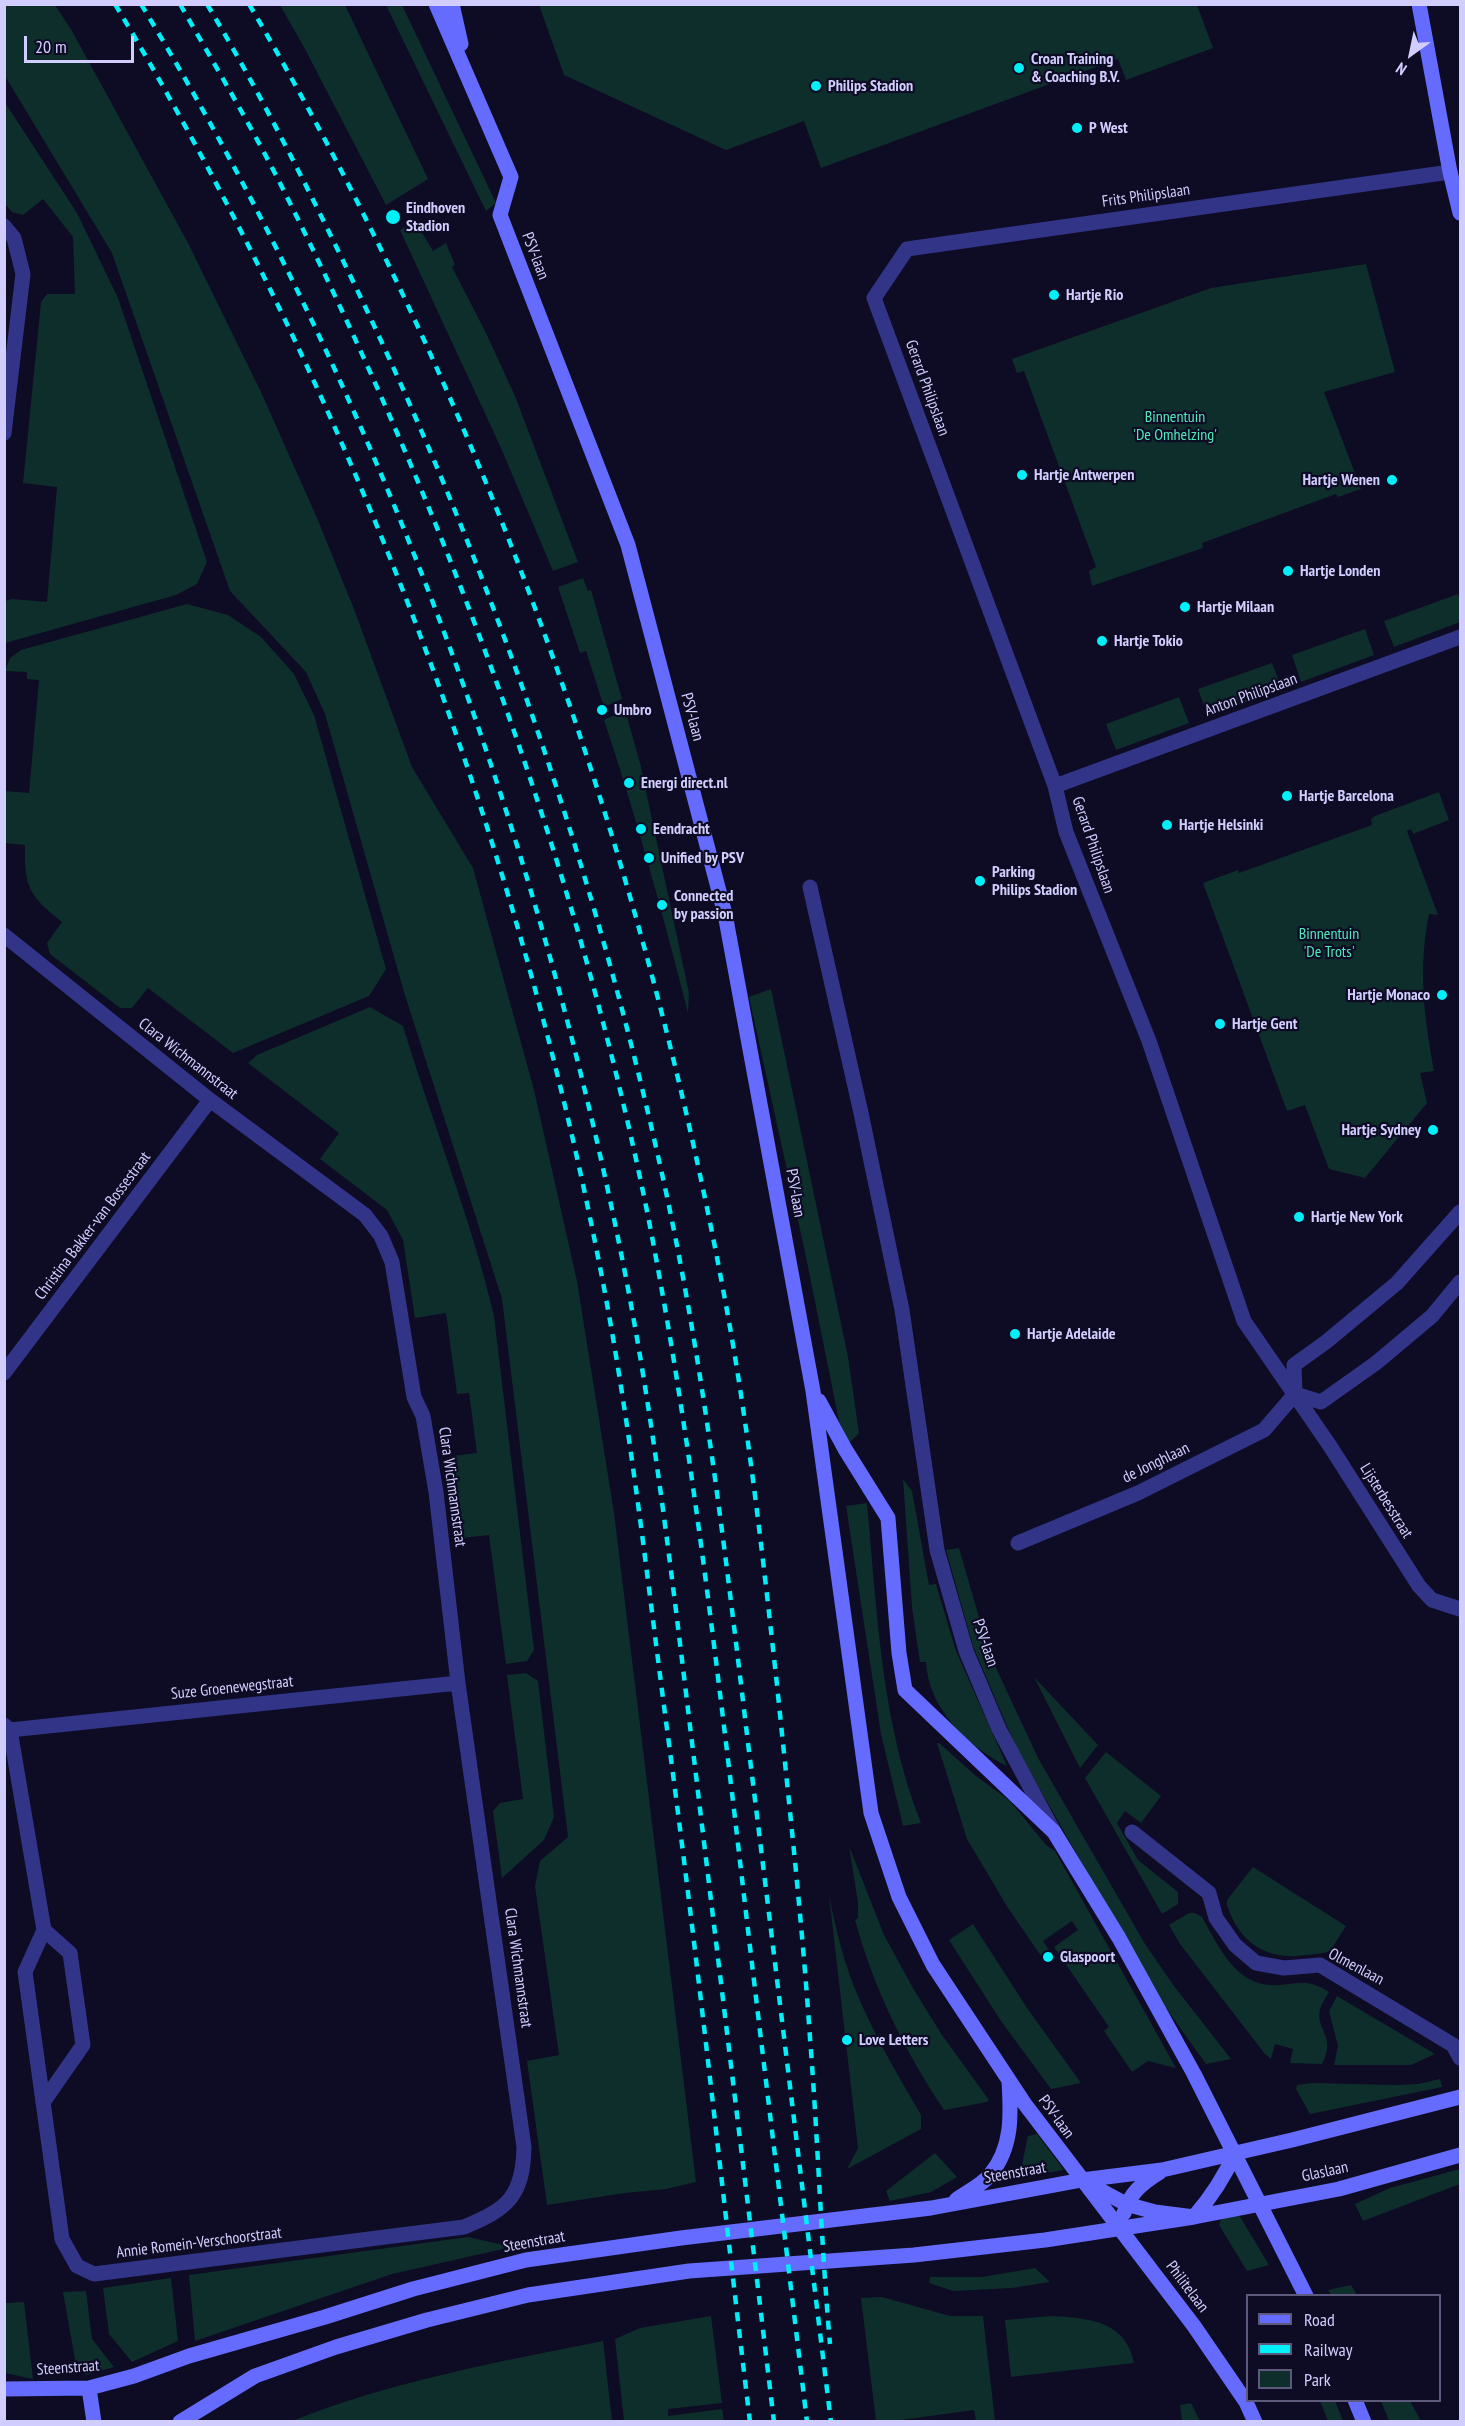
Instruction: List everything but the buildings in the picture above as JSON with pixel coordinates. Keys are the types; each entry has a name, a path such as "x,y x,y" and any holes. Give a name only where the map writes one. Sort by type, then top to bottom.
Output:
{"main road":[{"name":"PSV-laan","path":"436,4 511,177 500,215 628,545 725,914 813,1391 871,1813 899,1897 933,1965 1040,2126 1082,2180"},
{"name":"PSV-laan","path":"452,4 468,79"},
{"path":"1419,4 1450,172 1457,191 1461,213"},
{"name":"PSV-laan","path":"813,1391 845,1449 888,1518 899,1653 905,1690 1054,1832 1119,1938 1235,2153"},
{"path":"952,2204 989,2176 1002,2155 1011,2128 1009,2081"},
{"path":"1082,2180 1162,2170 1461,2097"},
{"path":"1235,2153 1305,2294"},
{"path":"180,2421 255,2376 427,2319 528,2295 689,2271 914,2255 1045,2240 1194,2217 1219,2187 1235,2153"},
{"name":"Glaslaan","path":"1082,2180 1126,2204 1155,2212 1194,2217 1339,2189 1461,2155"},
{"path":"1119,2227 1126,2204 1138,2186 1162,2170"},
{"name":"Steenstraat","path":"4,2389 89,2388 413,2289 526,2260 952,2204 1082,2180"},
{"name":"Philitelaan","path":"1082,2180 1221,2364 1246,2402 1255,2421"},
{"path":"89,2388 94,2421"},
{"path":"1356,2402 1364,2421"}],"street":[{"name":"Frits Philipslaan","path":"874,298 907,249 1450,172"},
{"path":"4,226 14,238 23,274 4,433"},
{"name":"Gerard Philipslaan","path":"874,298 1054,786 1066,832 1149,1041 1244,1321 1295,1394"},
{"name":"Anton Philipslaan","path":"1054,786 1461,637"},
{"name":"PSV-laan","path":"810,887 902,1310 937,1550 966,1650 999,1729 1054,1832"},
{"name":"Clara Wichmannstraat","path":"4,935 210,1100 365,1215 381,1236 392,1262 414,1396 423,1416 436,1492 458,1683 524,2147 524,2172 512,2197 493,2215"},
{"name":"Christina Bakker-van Bossestraat","path":"4,1373 210,1100"},
{"path":"1461,1212 1397,1283 1326,1342 1294,1365 1295,1394 1321,1402 1376,1363 1432,1316 1461,1282"},
{"name":"de Jonghlaan","path":"1018,1543 1138,1493 1264,1430 1295,1394"},
{"name":"Lijsterbesstraat","path":"1295,1394 1419,1586 1432,1600 1461,1610"},
{"name":"Suze Groenewegstraat","path":"8,1727 458,1683"},
{"path":"8,1727 44,1930 70,1953 83,2045 44,2101"},
{"name":"Olmenlaan","path":"1132,1832 1209,1893 1216,1918 1235,1945 1256,1963 1284,1968 1320,1965 1453,2045 1461,2058"},
{"name":"Annie Romein-Verschoorstraat","path":"44,1930 25,1972 62,2240 77,2266 94,2274 464,2227 493,2215"}],"green space":[{"path":"4,5 55,5 72,31 188,243 261,392 317,518 354,609 412,767 473,868 534,1090 577,1281 614,1513 696,2182 666,2189 547,2205 527,2061 559,2055 535,1886 540,1861 568,1837 502,1299 404,992 325,714 306,672 230,591 112,253 5,76"},
{"path":"280,5 345,5 428,179 386,205"},
{"path":"386,5 402,5 496,203 486,211"},
{"name":"Philips Stadion","path":"539,5 1197,5 1213,48 1126,80 1118,59 821,168 804,121 726,150 564,75"},
{"path":"4,101 77,213 118,298 207,562 197,584 176,595 5,643 5,601 12,599 47,602 57,487 23,483 41,302 47,294 75,294 73,237 43,199 23,215 12,212 5,204"},
{"path":"415,221 433,251 446,243 455,265 452,267 515,396 578,562 553,571 501,448 400,230"},
{"name":"Binnentuin 'De Omhelzing'","path":"1366,264 1395,372 1324,392 1361,489 1338,497 1336,494 1202,543 1203,548 1092,586 1089,571 1096,567 1024,371 1017,373 1012,359 1211,288"},
{"path":"583,578 588,591 591,590 622,699 604,707 586,651 580,653 558,587"},
{"path":"1458,594 1460,622 1394,647 1384,621"},
{"path":"187,604 228,615 261,637 294,674 314,715 386,969 369,996 233,1053 148,988 132,1008 120,1008 50,954 47,943 62,922 42,905 31,889 26,871 25,845 5,843 5,791 29,793 39,680 27,679 27,672 5,671 10,658 21,650"},
{"path":"1365,629 1374,655 1301,682 1292,655"},
{"path":"1272,663 1282,689 1208,716 1198,689"},
{"path":"1179,697 1189,723 1116,750 1106,724"},
{"path":"625,710 640,763 689,993 688,1013 649,865 604,720"},
{"name":"Binnentuin 'De Trots'","path":"1439,792 1449,820 1413,834 1411,829 1407,831 1438,915 1429,914 1423,973 1427,1031 1434,1071 1420,1073 1427,1103 1365,1178 1329,1169 1305,1105 1287,1111 1203,883 1238,870 1239,873 1372,825 1371,819 1375,816"},
{"path":"771,989 848,1357 859,1433 849,1443 839,1421 805,1252 749,997"},
{"path":"370,1007 403,1026 463,1206 494,1316 534,1650 527,1661 506,1664 489,1535 462,1538 454,1528 445,1466 452,1456 477,1453 469,1393 457,1394 446,1313 415,1318 403,1240 387,1210 320,1159 339,1133 248,1063 257,1055"},
{"path":"903,1479 912,1491 929,1585 936,1584 956,1651 1007,1766 978,1748 953,1724 934,1695 928,1679 926,1662 920,1662 912,1607"},
{"path":"867,1503 878,1625 889,1706 897,1745 921,1823 903,1826 881,1734 846,1506"},
{"path":"959,1548 982,1628 997,1670 1038,1758 1145,1944 1174,1986 1231,2059 1206,2064 1158,1997 1016,1747 973,1646 946,1550"},
{"path":"526,1673 538,1681 554,1817 544,1840 502,1878 493,1811 500,1803 523,1799 507,1675"},
{"path":"1034,1677 1098,1745 1080,1768"},
{"path":"937,1743 1010,1801 1046,1845 1055,1851 1176,2068 1148,2061 1132,2072 1104,2031 1109,2027 1054,1947 1078,1930 1072,1921 1043,1941 1049,1950 1041,1956 1008,1908 967,1839"},
{"path":"1106,1752 1161,1796 1141,1823 1125,1811 1117,1823 1138,1860 1178,1892 1178,1904 1162,1914 1085,1778"},
{"path":"849,1846 884,1935 914,1990 942,2035 989,2100 987,2102 944,2110 903,2042 871,1970 855,1920 858,1918 858,1903"},
{"path":"1253,1867 1346,1926 1330,1951 1307,1955 1279,1955 1267,1952 1247,1939 1232,1918 1227,1900"},
{"path":"829,1895 842,1951 860,2001 884,2051 921,2115 921,2129 847,2169 858,2148"},
{"path":"1189,1913 1202,1917 1223,1954 1241,1974 1252,1981 1265,1985 1306,1983 1329,1992 1319,2016 1327,2040 1326,2054 1322,2064 1290,2063 1293,2049 1275,2044 1271,2059 1265,2054 1180,1944 1169,1925"},
{"path":"973,1924 1027,2008 1081,2083 1051,2089 1001,2021 949,1940"},
{"path":"1337,1996 1435,2054 1411,2065 1334,2065 1338,2046 1329,2011"},
{"path":"1440,2079 1442,2087 1310,2114 1296,2089 1297,2085 1312,2083 1397,2085 1418,2084"},
{"path":"1037,2134 1064,2170 1015,2178 1021,2169 1028,2136"},
{"path":"935,2153 957,2177 931,2192 890,2201 886,2191"},
{"path":"1460,2169 1460,2184 1363,2221 1355,2204 1390,2188"},
{"path":"1239,2215 1269,2265 1247,2271 1219,2225 1222,2218"},
{"path":"468,2237 512,2247 392,2274 195,2341 189,2275"},
{"path":"1035,2268 1050,2282 1012,2288 953,2291 929,2283 930,2277 982,2277"},
{"path":"171,2278 178,2341 132,2362 109,2334 103,2288"},
{"path":"1351,2285 1356,2294 1330,2294 1328,2290"},
{"path":"86,2291 92,2339 114,2367 86,2375 76,2365 63,2292"},
{"path":"882,2297 950,2316 983,2316 995,2421 976,2421 974,2410 894,2421 876,2421 861,2298"},
{"path":"24,2302 33,2379 5,2373 5,2303"},
{"path":"711,2316 722,2403 668,2409 668,2416 722,2409 724,2421 624,2421 615,2339 640,2328"},
{"path":"1051,2316 1091,2320 1114,2330 1130,2349 1134,2363 1011,2377 1005,2320"},
{"path":"603,2341 612,2421 292,2421 407,2384 485,2365"},
{"path":"1320,2402 1335,2402 1343,2421 1328,2421"},
{"path":"1381,2402 1411,2402 1421,2421 1389,2421"},
{"path":"1191,2403 1200,2421 1182,2421 1180,2405"}],"railway":[{"path":"115,4 198,150 275,299 346,452 410,608 467,766 517,926 561,1088 597,1252 628,1430 689,1902 750,2422"},
{"path":"141,4 226,152 304,304 375,460 439,620 497,781 547,945 590,1111 626,1278 647,1399 673,1583 774,2422"},
{"path":"180,4 285,193 400,439 452,565 500,692 544,821 584,952 618,1083 648,1216 662,1291 697,1516 807,2422"},
{"path":"207,4 263,103 349,273 401,384 449,495 494,609 573,839 638,1073 680,1260 713,1467 831,2422"},
{"path":"249,4 335,159 414,318 485,481 549,647 606,816 655,987 697,1159 731,1333 757,1508 803,1950 830,2344"}],"place":[{"name":"Croan Training & Coaching B.V.","path":"1019,68"},
{"name":"Philips Stadion","path":"816,86"},
{"name":"P West","path":"1077,128"},
{"name":"Eindhoven Stadion","path":"393,217"},
{"name":"Hartje Rio","path":"1054,295"},
{"name":"Hartje Antwerpen","path":"1022,475"},
{"name":"Hartje Wenen","path":"1392,480"},
{"name":"Hartje Londen","path":"1288,571"},
{"name":"Hartje Milaan","path":"1185,607"},
{"name":"Hartje Tokio","path":"1102,641"},
{"name":"Umbro","path":"602,710"},
{"name":"Energi direct.nl","path":"629,783"},
{"name":"Hartje Barcelona","path":"1287,796"},
{"name":"Hartje Helsinki","path":"1167,825"},
{"name":"Eendracht","path":"641,829"},
{"name":"Unified by PSV","path":"649,858"},
{"name":"Parking Philips Stadion","path":"980,881"},
{"name":"Connected by passion","path":"662,905"},
{"name":"Hartje Monaco","path":"1442,995"},
{"name":"Hartje Gent","path":"1220,1024"},
{"name":"Hartje Sydney","path":"1433,1130"},
{"name":"Hartje New York","path":"1299,1217"},
{"name":"Hartje Adelaide","path":"1015,1334"},
{"name":"Glaspoort","path":"1048,1957"},
{"name":"Love Letters","path":"847,2040"}]}
